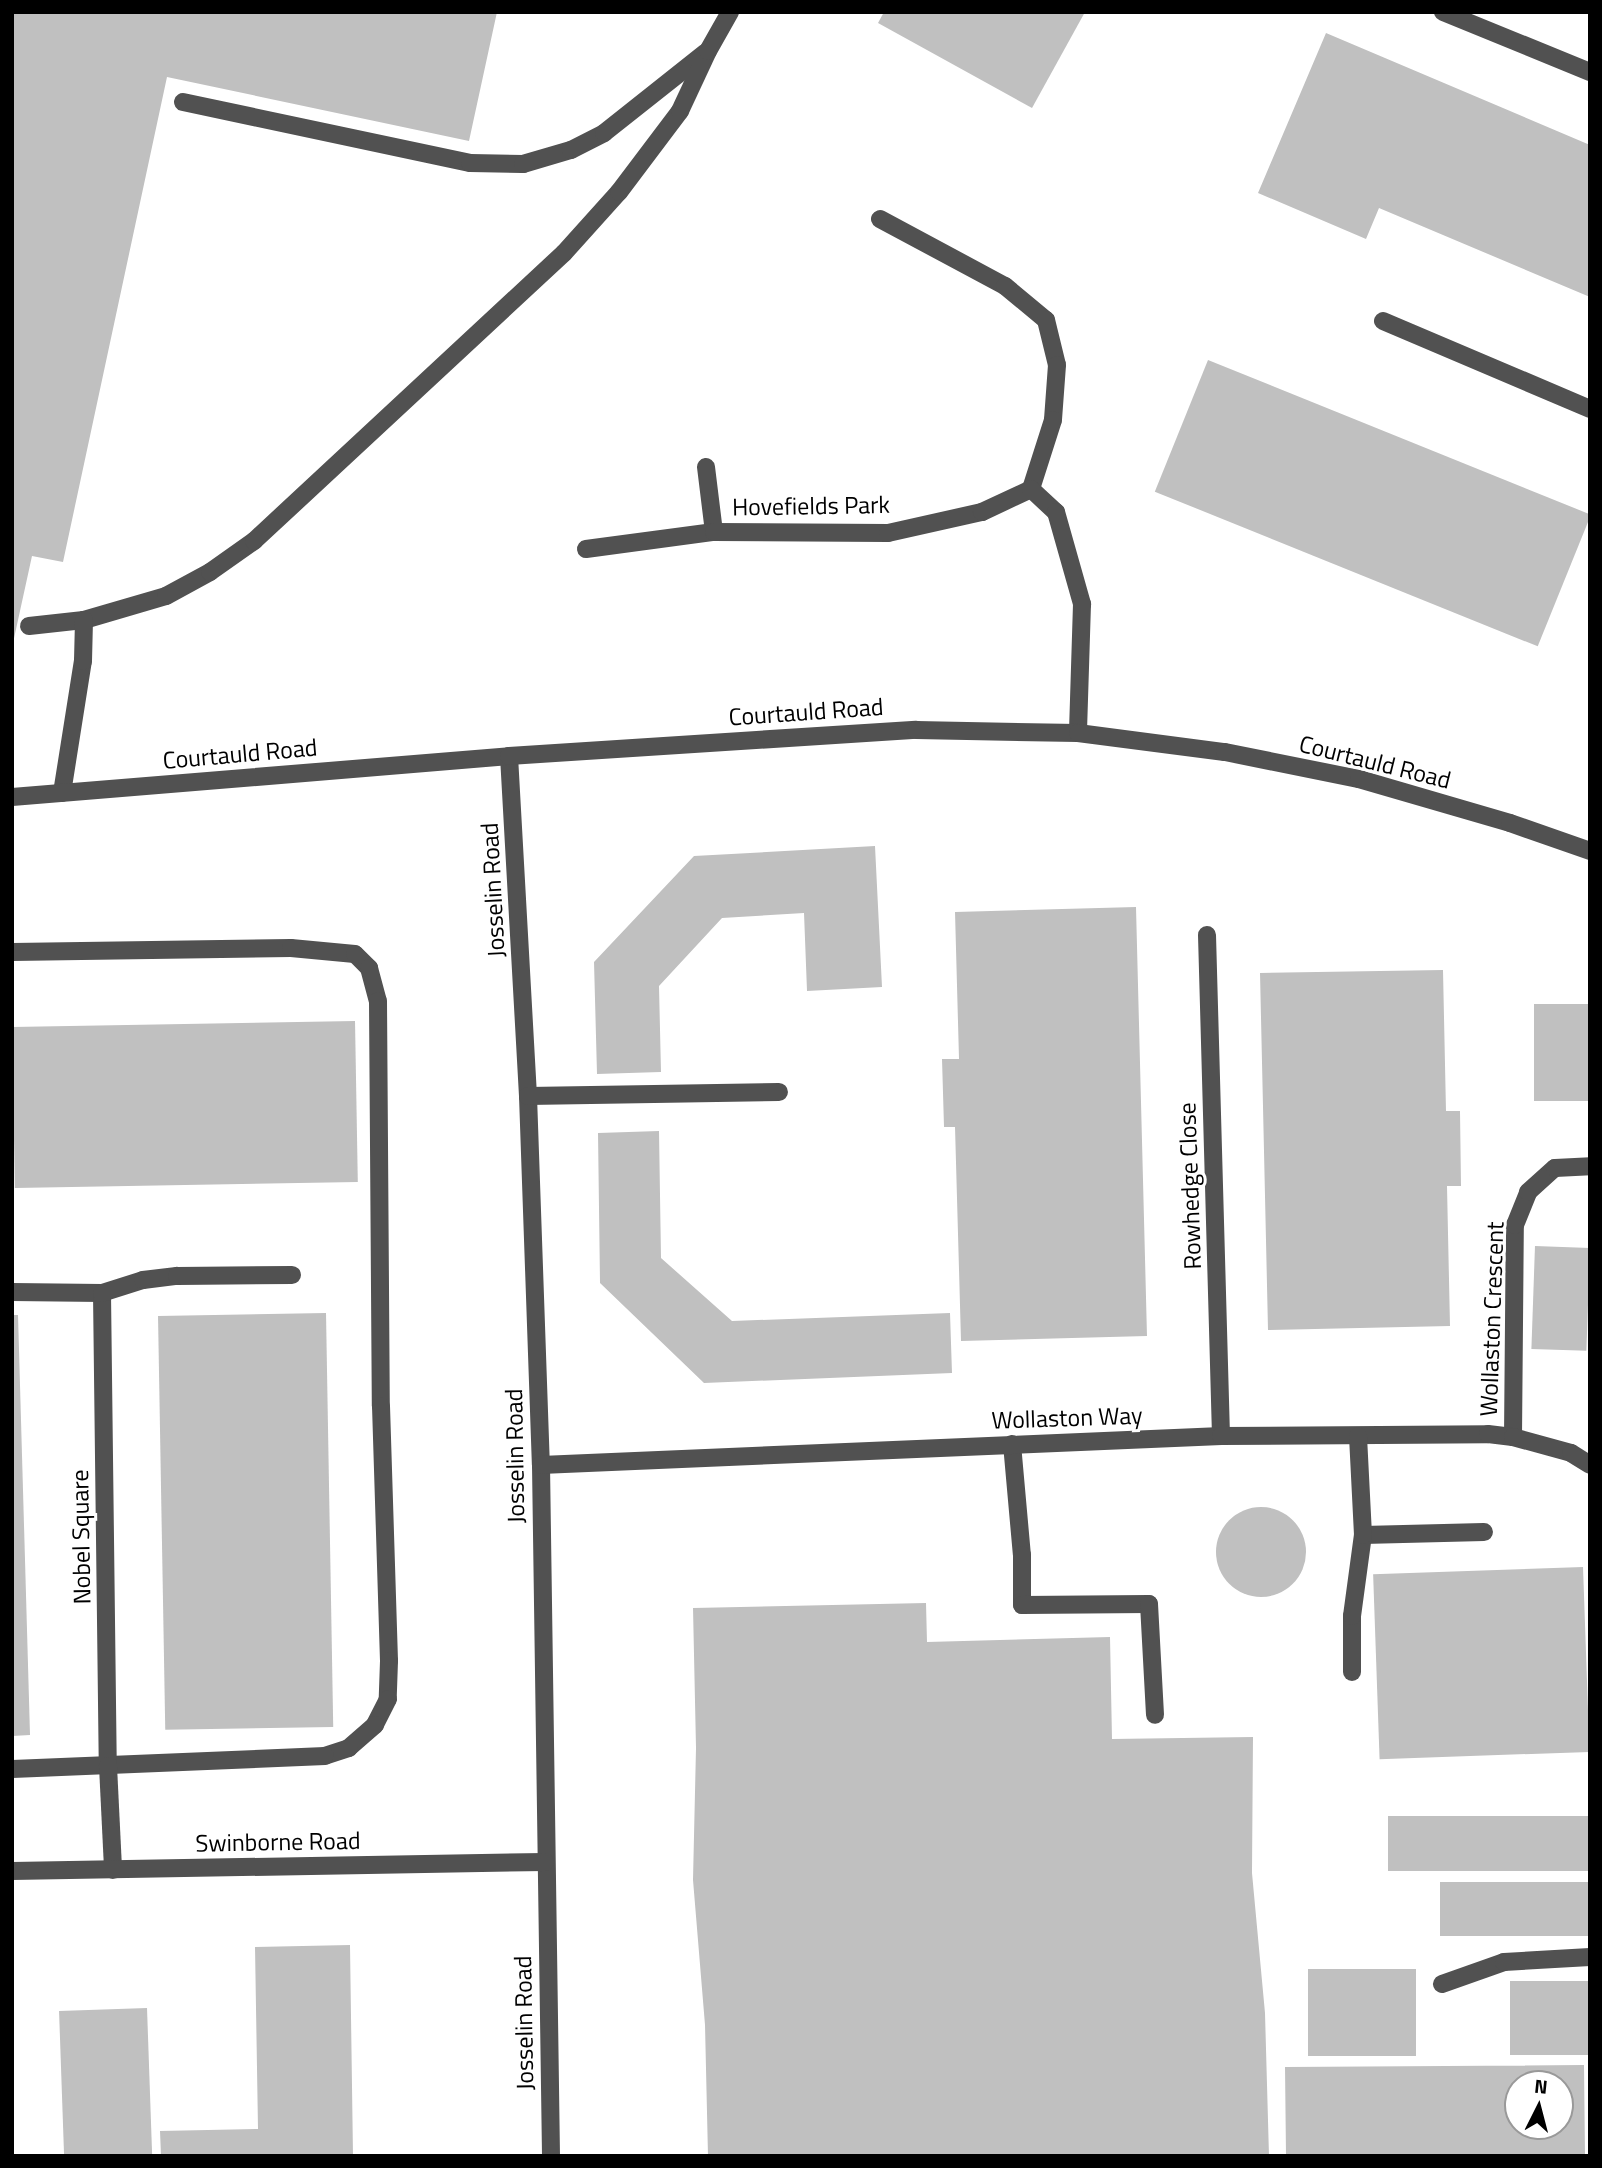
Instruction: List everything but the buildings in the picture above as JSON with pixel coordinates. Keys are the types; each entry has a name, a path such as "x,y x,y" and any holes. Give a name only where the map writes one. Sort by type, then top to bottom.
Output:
{"street":[{"path":"29,626 85,620 166,596 210,572 254,541 564,253 620,192 680,111 730,12"},
{"path":"1443,12 1590,72"},
{"path":"183,102 470,163 523,164 571,150 604,132 708,51"},
{"path":"880,219 1005,286 1046,320 1057,365 1053,421 1031,489 1056,512 1082,604 1078,733"},
{"path":"1382,321 1590,409"},
{"path":"706,467 714,532"},
{"name":"Hovefields Park","path":"586,549 714,532 888,533 982,512 1031,489"},
{"path":"62,793 83,661 85,620"},
{"name":"Courtauld Road","path":"12,797 509,755 916,730 1078,733 1225,752 1359,779 1510,823 1590,850"},
{"name":"Josselin Road","path":"509,755 528,1096 541,1465 551,2156"},
{"name":"Rowhedge Close","path":"1207,935 1221,1436"},
{"path":"12,953 292,948 355,954 369,968 378,1001 381,1406 388,1699 375,1725 349,1748 325,1756 12,1769"},
{"path":"528,1096 779,1091"},
{"name":"Wollaston Crescent","path":"1513,1437 1515,1225 1528,1192 1555,1168 1590,1166"},
{"path":"12,1292 102,1293 143,1280 177,1276 292,1275"},
{"name":"Nobel Square","path":"102,1293 108,1766 113,1870"},
{"name":"Wollaston Way","path":"541,1465 1221,1436 1513,1437 1571,1453 1590,1465"},
{"path":"1352,1672 1352,1616 1363,1535 1358,1436"},
{"path":"1012,1444 1022,1555 1022,1605 1149,1604 1155,1715"},
{"path":"1363,1535 1484,1532"},
{"name":"Swinborne Road","path":"12,1871 545,1862"},
{"path":"1442,1984 1504,1962 1590,1957"}]}
